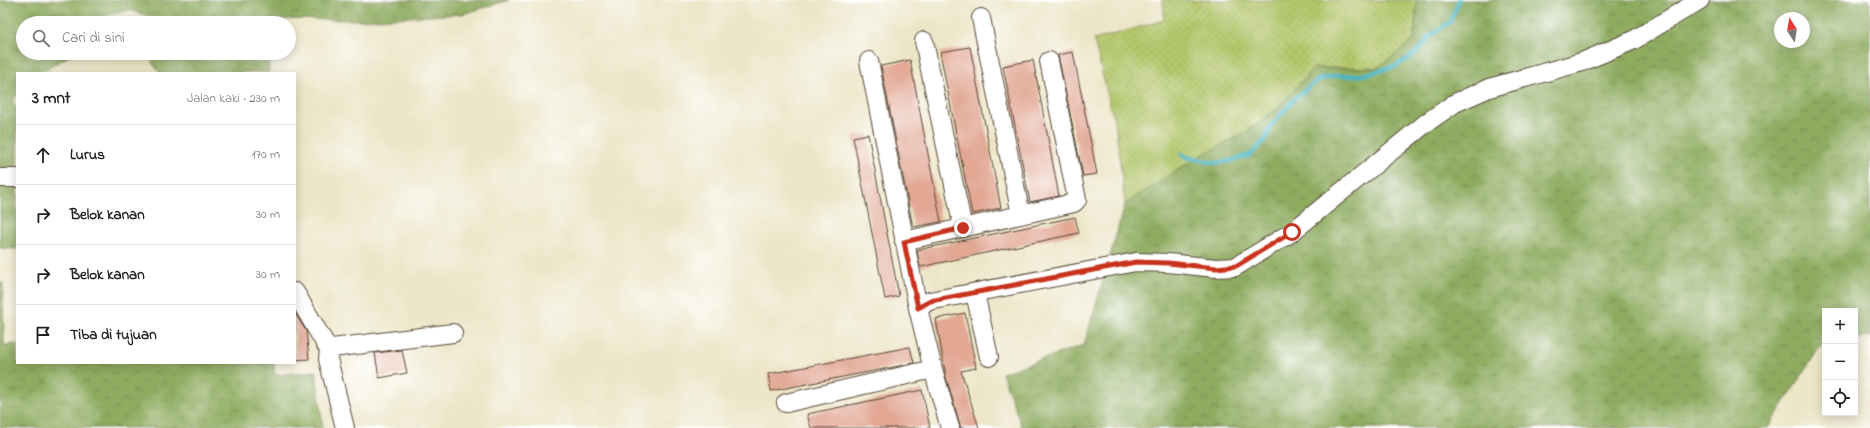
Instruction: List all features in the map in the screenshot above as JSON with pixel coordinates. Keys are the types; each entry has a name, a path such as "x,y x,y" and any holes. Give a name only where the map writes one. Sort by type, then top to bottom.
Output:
{"street":[{"path":"918,308 930,301 975,294 1136,262 1168,263 1216,268 1236,266 1292,232 1426,122 1455,102 1488,88 1582,62 1634,40 1700,0"},
{"path":"981,18 1021,215"},
{"path":"924,41 963,228"},
{"path":"870,61 918,308 932,370 950,428"},
{"path":"904,242 1074,203 1077,200 1050,61"},
{"path":"0,178 16,178"},
{"path":"296,294 329,350 328,359 346,428"},
{"path":"975,294 989,357"},
{"path":"329,350 332,348 453,333"},
{"path":"786,403 932,370"}],"green space":[{"path":"0,0 509,0 463,14 359,20 296,19 296,16 148,16 129,10 106,16 16,16 16,60 62,60 42,72 16,72 16,96 12,101 16,107 16,249 0,248"},
{"path":"1163,0 1417,0 1414,40 1378,68 1314,68 1278,108 1245,133 1195,159 1125,204 1116,129 1094,40 1164,20"},
{"path":"1417,0 1870,0 1870,337 1858,338 1858,308 1822,308 1822,344 1768,428 1022,428 1002,373 1084,345 1125,204 1195,159 1245,133 1278,108 1314,68 1378,68 1414,40"},
{"path":"153,60 268,60 269,72 159,72 152,63"},
{"path":"0,283 3,283 4,345 16,344 16,364 274,364 275,375 316,371 323,428 0,428"}],"building":[{"path":"970,47 1001,208 972,214 940,52"},
{"path":"1073,52 1097,174 1083,176 1058,55"},
{"path":"910,60 941,222 913,227 881,66"},
{"path":"1033,60 1059,196 1030,202 1003,66"},
{"path":"868,134 899,296 885,299 853,137"},
{"path":"1075,217 1079,233 920,267 917,250"},
{"path":"965,313 976,368 961,371 979,428 961,428 946,377 936,319"},
{"path":"296,315 306,331 309,359 296,360"},
{"path":"910,347 914,363 771,391 768,374"},
{"path":"402,350 407,373 379,378 375,353"},
{"path":"922,390 930,428 811,428 807,414"}],"waterway":[{"path":"1181,154 1187,157 1215,163 1230,161 1250,155 1265,140 1271,126 1295,98 1318,80 1334,76 1363,75 1396,66 1409,58 1421,48 1430,36 1450,22 1459,0"}],"route":[{"path":"963,228 904,242 918,308 930,301 975,294 1136,262 1168,263 1216,268 1236,266 1292,232"}]}
